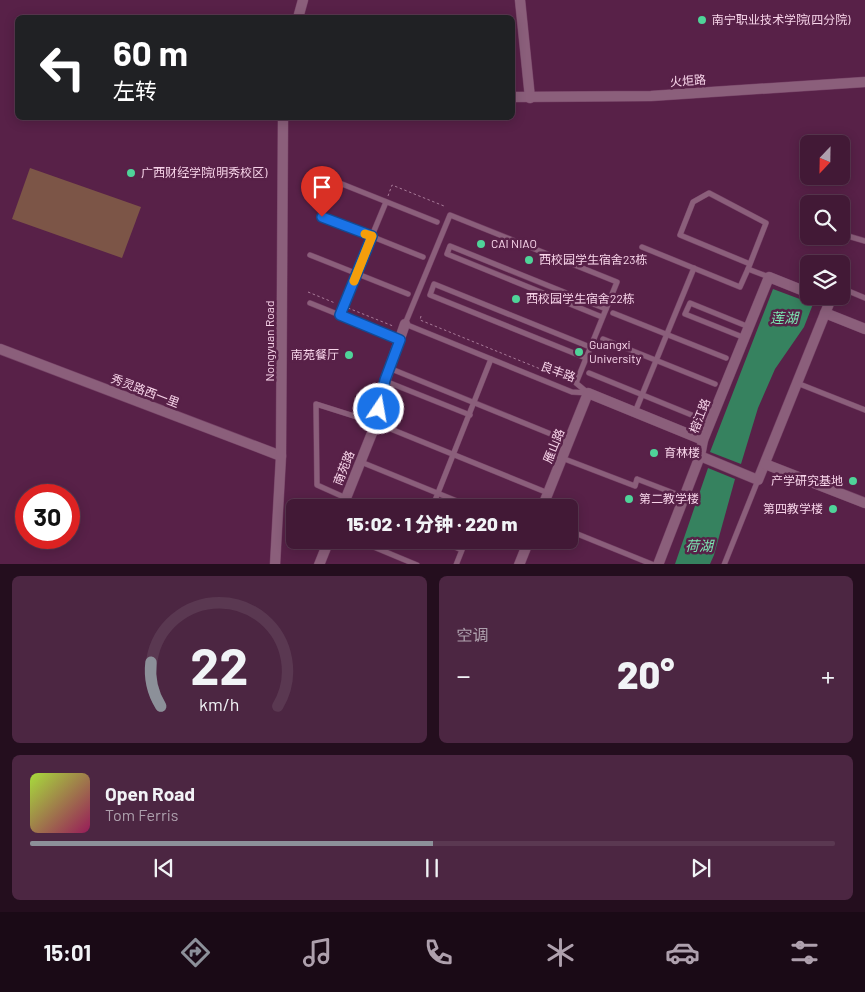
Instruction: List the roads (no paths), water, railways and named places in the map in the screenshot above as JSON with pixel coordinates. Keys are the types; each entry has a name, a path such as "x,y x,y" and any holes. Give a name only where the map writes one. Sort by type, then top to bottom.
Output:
{"street":[{"path":"299,15 303,0"},
{"path":"520,0 530,98"},
{"name":"火炬路","path":"515,97 651,96 865,82"},
{"name":"Nongyuan Road","path":"275,564 282,456 283,120"},
{"path":"769,278 800,290"},
{"name":"榕江路","path":"658,564 700,456 703,440 769,278"},
{"path":"700,456 758,480 829,305"},
{"path":"825,313 865,329"},
{"name":"南苑路","path":"346,499 376,423 385,380 405,324"},
{"name":"秀灵路西一里","path":"0,349 282,456"},
{"name":"良丰路","path":"588,393 703,440"},
{"name":"雁山路","path":"546,499 588,393"},
{"path":"765,464 865,502"},
{"path":"319,564 325,549"},
{"path":"521,564 526,549"}],"lane":[{"path":"337,182 437,222"},
{"path":"642,247 740,287 749,266 766,224 709,193 693,202 680,236 749,266 769,278"},
{"path":"340,315 386,202"},
{"path":"405,324 450,214 617,282 576,383 588,393"},
{"path":"322,217 423,257"},
{"path":"850,237 865,241"},
{"path":"602,317 447,254 450,246 606,309"},
{"path":"310,255 408,294"},
{"path":"636,412 694,268"},
{"path":"586,358 430,295 434,284 590,347"},
{"path":"850,292 865,298"},
{"path":"310,303 400,340"},
{"path":"745,338 685,314 690,303 749,327"},
{"path":"614,313 726,358"},
{"name":"良丰路","path":"405,324 572,392 588,393"},
{"path":"603,339 715,384"},
{"path":"436,499 491,359"},
{"path":"389,368 569,441"},
{"path":"589,374 699,418"},
{"path":"385,380 470,415"},
{"path":"797,384 865,410"},
{"path":"338,499 316,485 316,404 376,423 548,493"},
{"path":"562,458 635,486 637,479 684,497"},
{"path":"361,462 452,499"},
{"path":"724,564 758,480"},
{"path":"578,534 654,564"},
{"path":"380,549 417,564"},
{"path":"456,564 462,550 460,549"}],"water":[{"name":"莲湖","path":"773,289 800,299 800,305 813,305 804,327 775,369 758,408 741,464 710,452"},
{"name":"荷湖","path":"708,468 735,479 714,555 710,564 675,564"}],"place":[{"name":"南宁职业技术学院(四分院)","path":"702,20"},
{"name":"广西财经学院(明秀校区)","path":"131,173"},
{"name":"CAI NIAO","path":"481,244"},
{"name":"西校园学生宿舍23栋","path":"529,260"},
{"name":"西校园学生宿舍22栋","path":"516,299"},
{"name":"Guangxi University","path":"579,352"},
{"name":"南苑餐厅","path":"349,355"},
{"name":"育林楼","path":"654,453"},
{"name":"产学研究基地","path":"853,481"},
{"name":"第二教学楼","path":"629,499"},
{"name":"第四教学楼","path":"833,509"}]}
